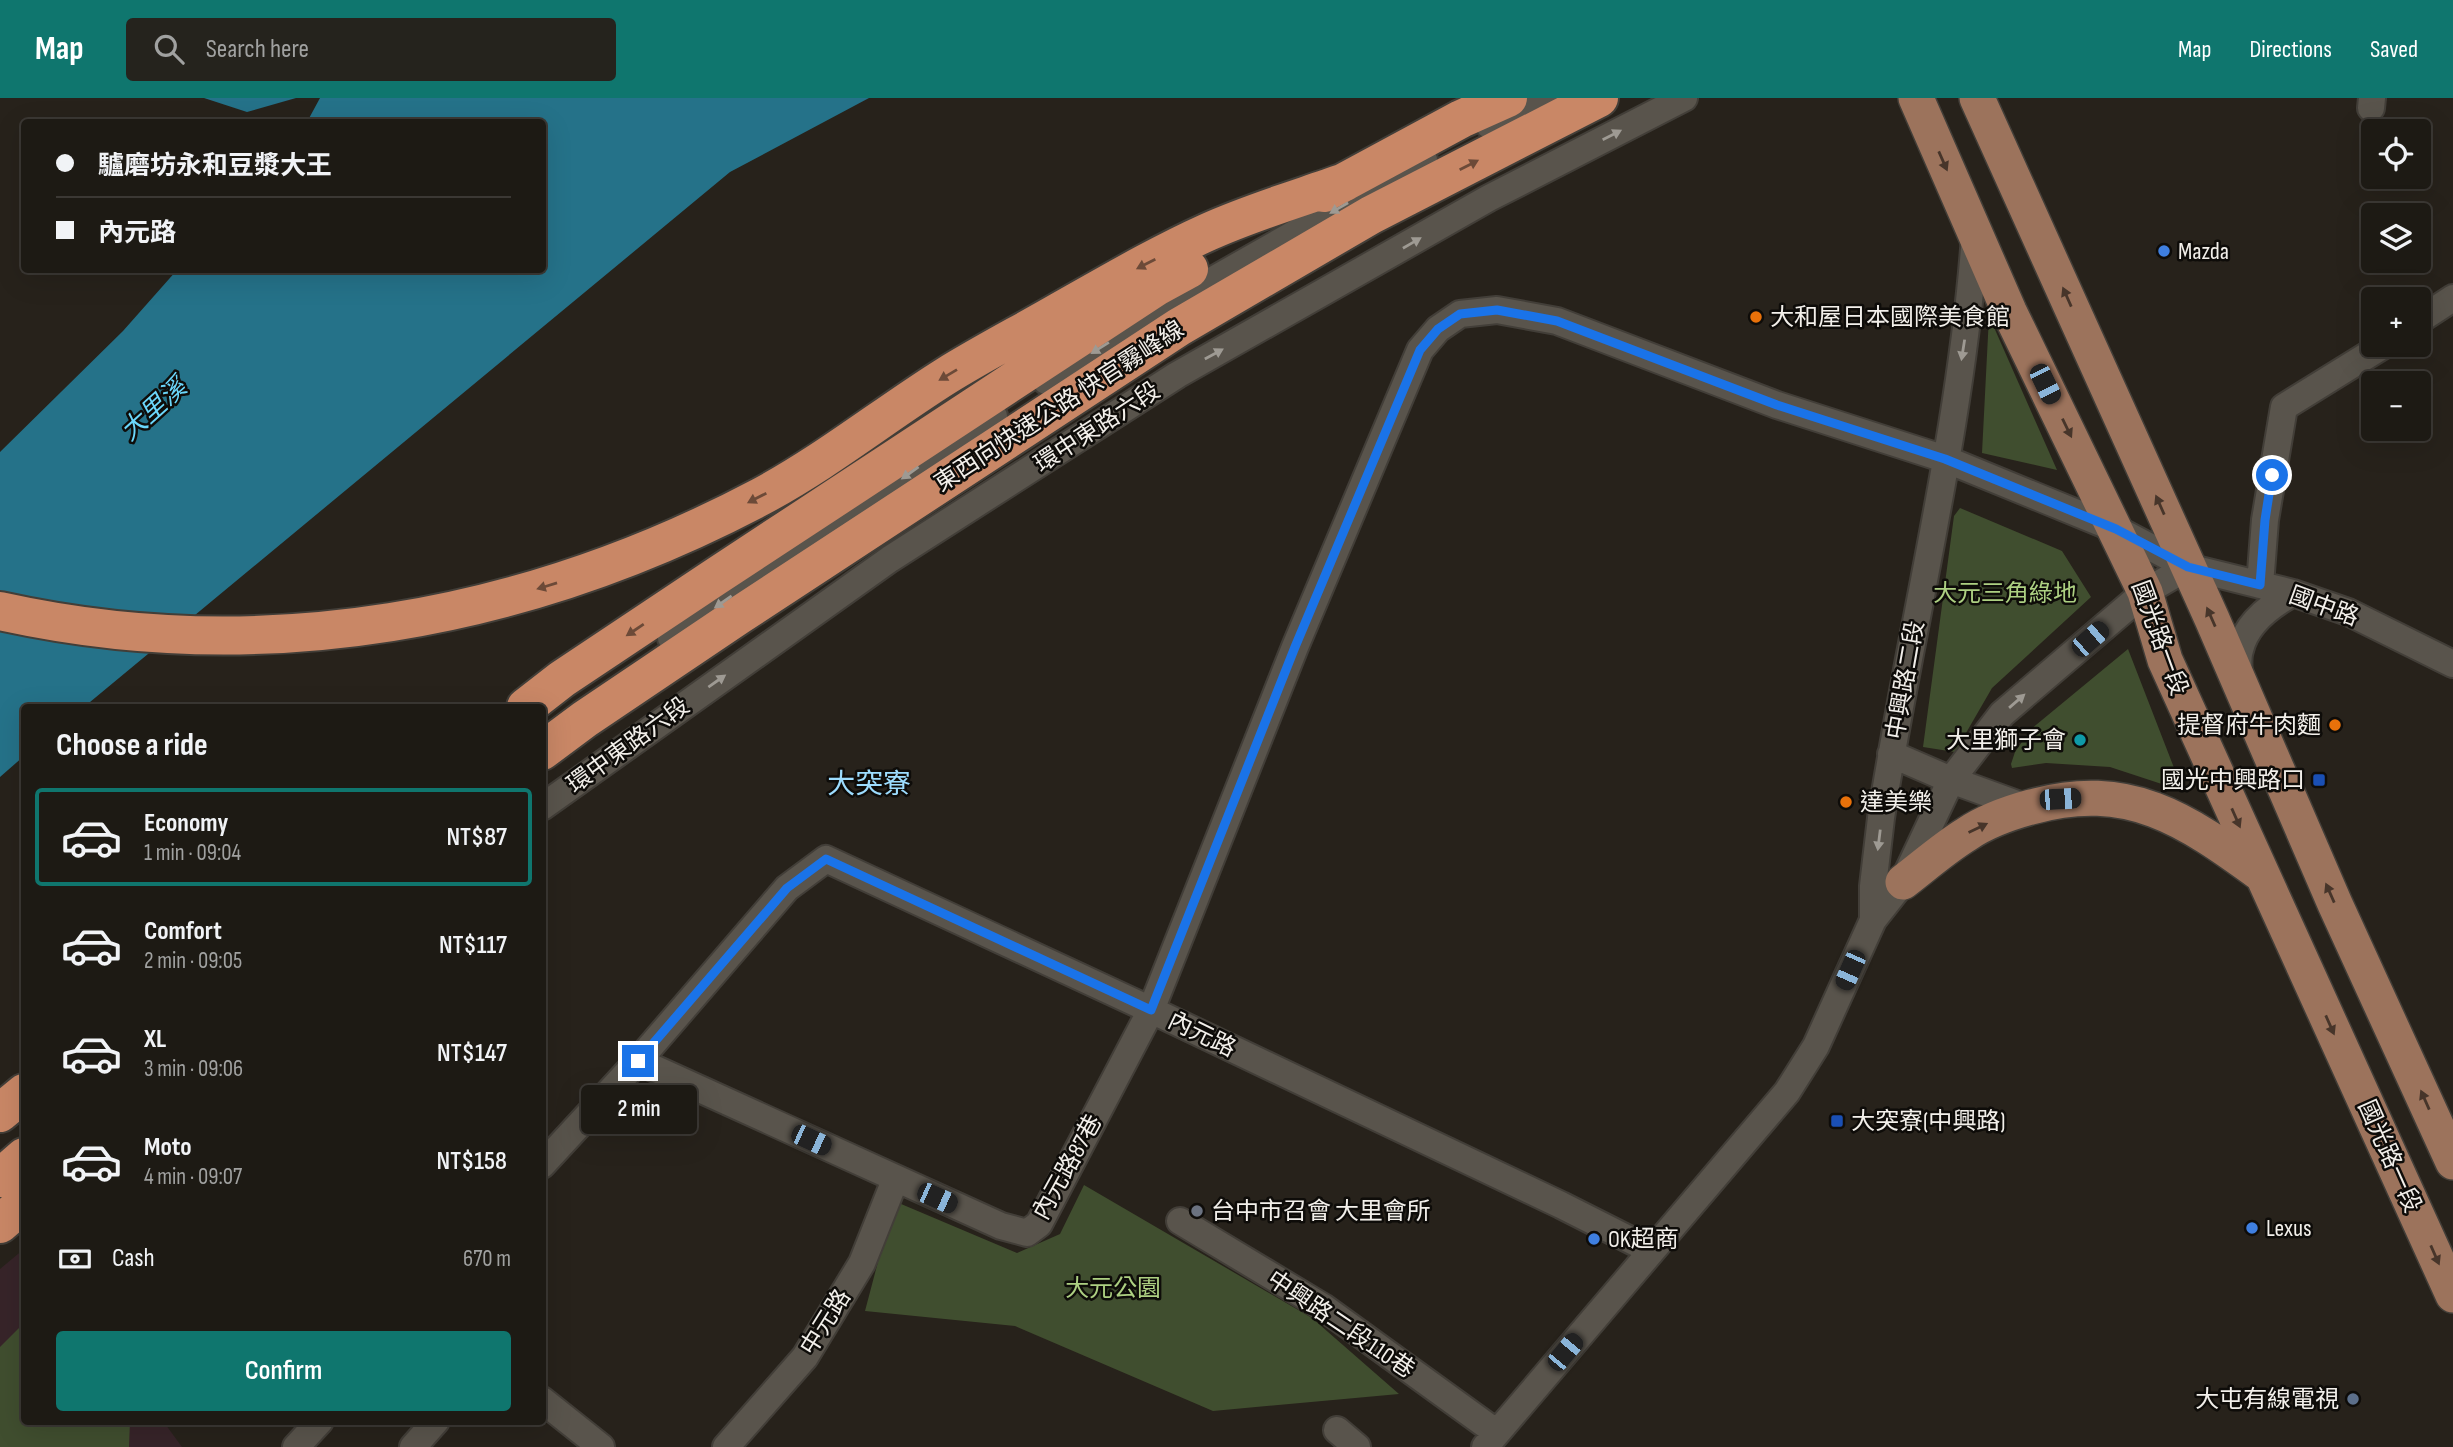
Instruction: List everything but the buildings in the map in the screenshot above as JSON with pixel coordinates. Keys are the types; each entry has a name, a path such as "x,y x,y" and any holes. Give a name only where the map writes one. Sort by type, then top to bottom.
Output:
{"highway":[{"name":"東西向快速公路 快官霧峰線","path":"530,704 562,679 726,569 1156,287 1461,118 1508,98"},
{"name":"東西向快速公路 快官霧峰線","path":"546,748 738,616 1179,327 1371,215 1599,98"},
{"path":"0,611 132,633 189,636 289,634 414,620 490,603 554,583 646,550 762,496 947,376 1119,278 1209,232 1345,181"},
{"path":"546,777 592,740 748,630 1186,349 1293,288 1371,215"},
{"path":"0,1113 21,1096"},
{"path":"0,1178 21,1160"},
{"path":"0,1224 21,1206"}],"main road":[{"name":"國光路一段","path":"1916,98 2009,311 2145,592 2165,660 2453,1295"},
{"name":"國光路一段","path":"1977,98 2188,567 2335,904 2453,1162"},
{"path":"1903,882 1968,833 2013,812 2060,799 2102,797 2133,802 2165,813 2224,847 2262,875"}],"street":[{"path":"546,727 575,704 1027,393 1162,309 1471,133 1551,98"},
{"name":"環中東路六段","path":"546,804 890,559 1177,375 1489,198 1684,98"},
{"name":"中興路二段","path":"1873,920 1873,886 1891,754 1945,459 1970,298 1975,234"},
{"path":"2431,312 2453,298"},
{"name":"國中路","path":"1151,1010 1295,647 1420,350 1438,329 1460,314 1497,310 1557,321 1777,405 1945,459 2116,529 2188,567 2293,593 2348,612 2453,664"},
{"path":"2260,585 2265,520 2284,407 2365,357"},
{"name":"中興路二段","path":"1491,1440 1650,1250 1787,1093 1816,1046 1873,920 1903,882 1951,780 2002,714 2145,592 2188,567"},
{"path":"2238,681 2239,650 2250,630 2270,607 2293,593"},
{"path":"1891,754 1951,780 2028,808"},
{"name":"內元路","path":"546,1161 638,1061 787,888 826,859 1151,1010 1650,1250"},
{"name":"內元路87巷","path":"895,1180 1001,1226 1027,1233 1040,1224 1151,1010"},
{"path":"638,1061 895,1180"},
{"path":"0,1168 21,1149"},
{"name":"中元路","path":"726,1447 805,1357 862,1263 876,1222 895,1180"},
{"name":"中興路二段110巷","path":"1180,1221 1323,1307 1491,1440"},
{"path":"0,1241 21,1223"},
{"path":"546,1403 596,1446"},
{"path":"296,1447 316,1425"},
{"path":"413,1447 432,1425"},
{"path":"1337,1430 1357,1447"}],"shaded area":[{"path":"21,1252 21,1425 166,1425 182,1447 0,1447 0,1269"}],"green space":[{"path":"1989,316 2057,470 1982,453"},
{"name":"大元三角綠地","path":"1960,508 2062,551 2091,597 1992,688 1955,752 1923,747 1954,516"},
{"name":"大元三角綠地","path":"2128,649 2183,791 2110,767 2046,763 2012,768 2015,752 2031,729"},
{"name":"大元公園","path":"1084,1185 1312,1318 1399,1394 1213,1411 1015,1326 865,1311 894,1201 1017,1253 1060,1234"},
{"path":"21,1326 21,1425 130,1425 129,1447 0,1447 0,1347"}],"water":[{"path":"204,98 296,98 247,112"},
{"name":"大里溪","path":"320,98 869,98 730,172 88,704 21,704 21,759 0,777 0,452 123,331 174,273 546,273 546,119 309,119"}],"place":[{"name":"Mazda","path":"2164,251"},
{"name":"大和屋日本國際美食館","path":"1756,317"},
{"name":"提督府牛肉麵","path":"2335,725"},
{"name":"大里獅子會","path":"2080,740"},
{"name":"國光中興路口","path":"2319,780"},
{"name":"達美樂","path":"1846,802"},
{"name":"大突寮(中興路)","path":"1837,1121"},
{"name":"台中市召會 大里會所","path":"1197,1211"},
{"name":"Lexus","path":"2252,1228"},
{"name":"OK超商","path":"1594,1239"},
{"name":"大屯有線電視","path":"2353,1399"}],"district":[{"name":"大突寮","path":"869,783"}],"route":[{"path":"638,1061 787,888 826,859 1151,1010 1295,647 1420,350 1438,329 1460,314 1497,310 1557,321 1777,405 1945,459 2116,529 2188,567 2260,585 2272,475"}]}
